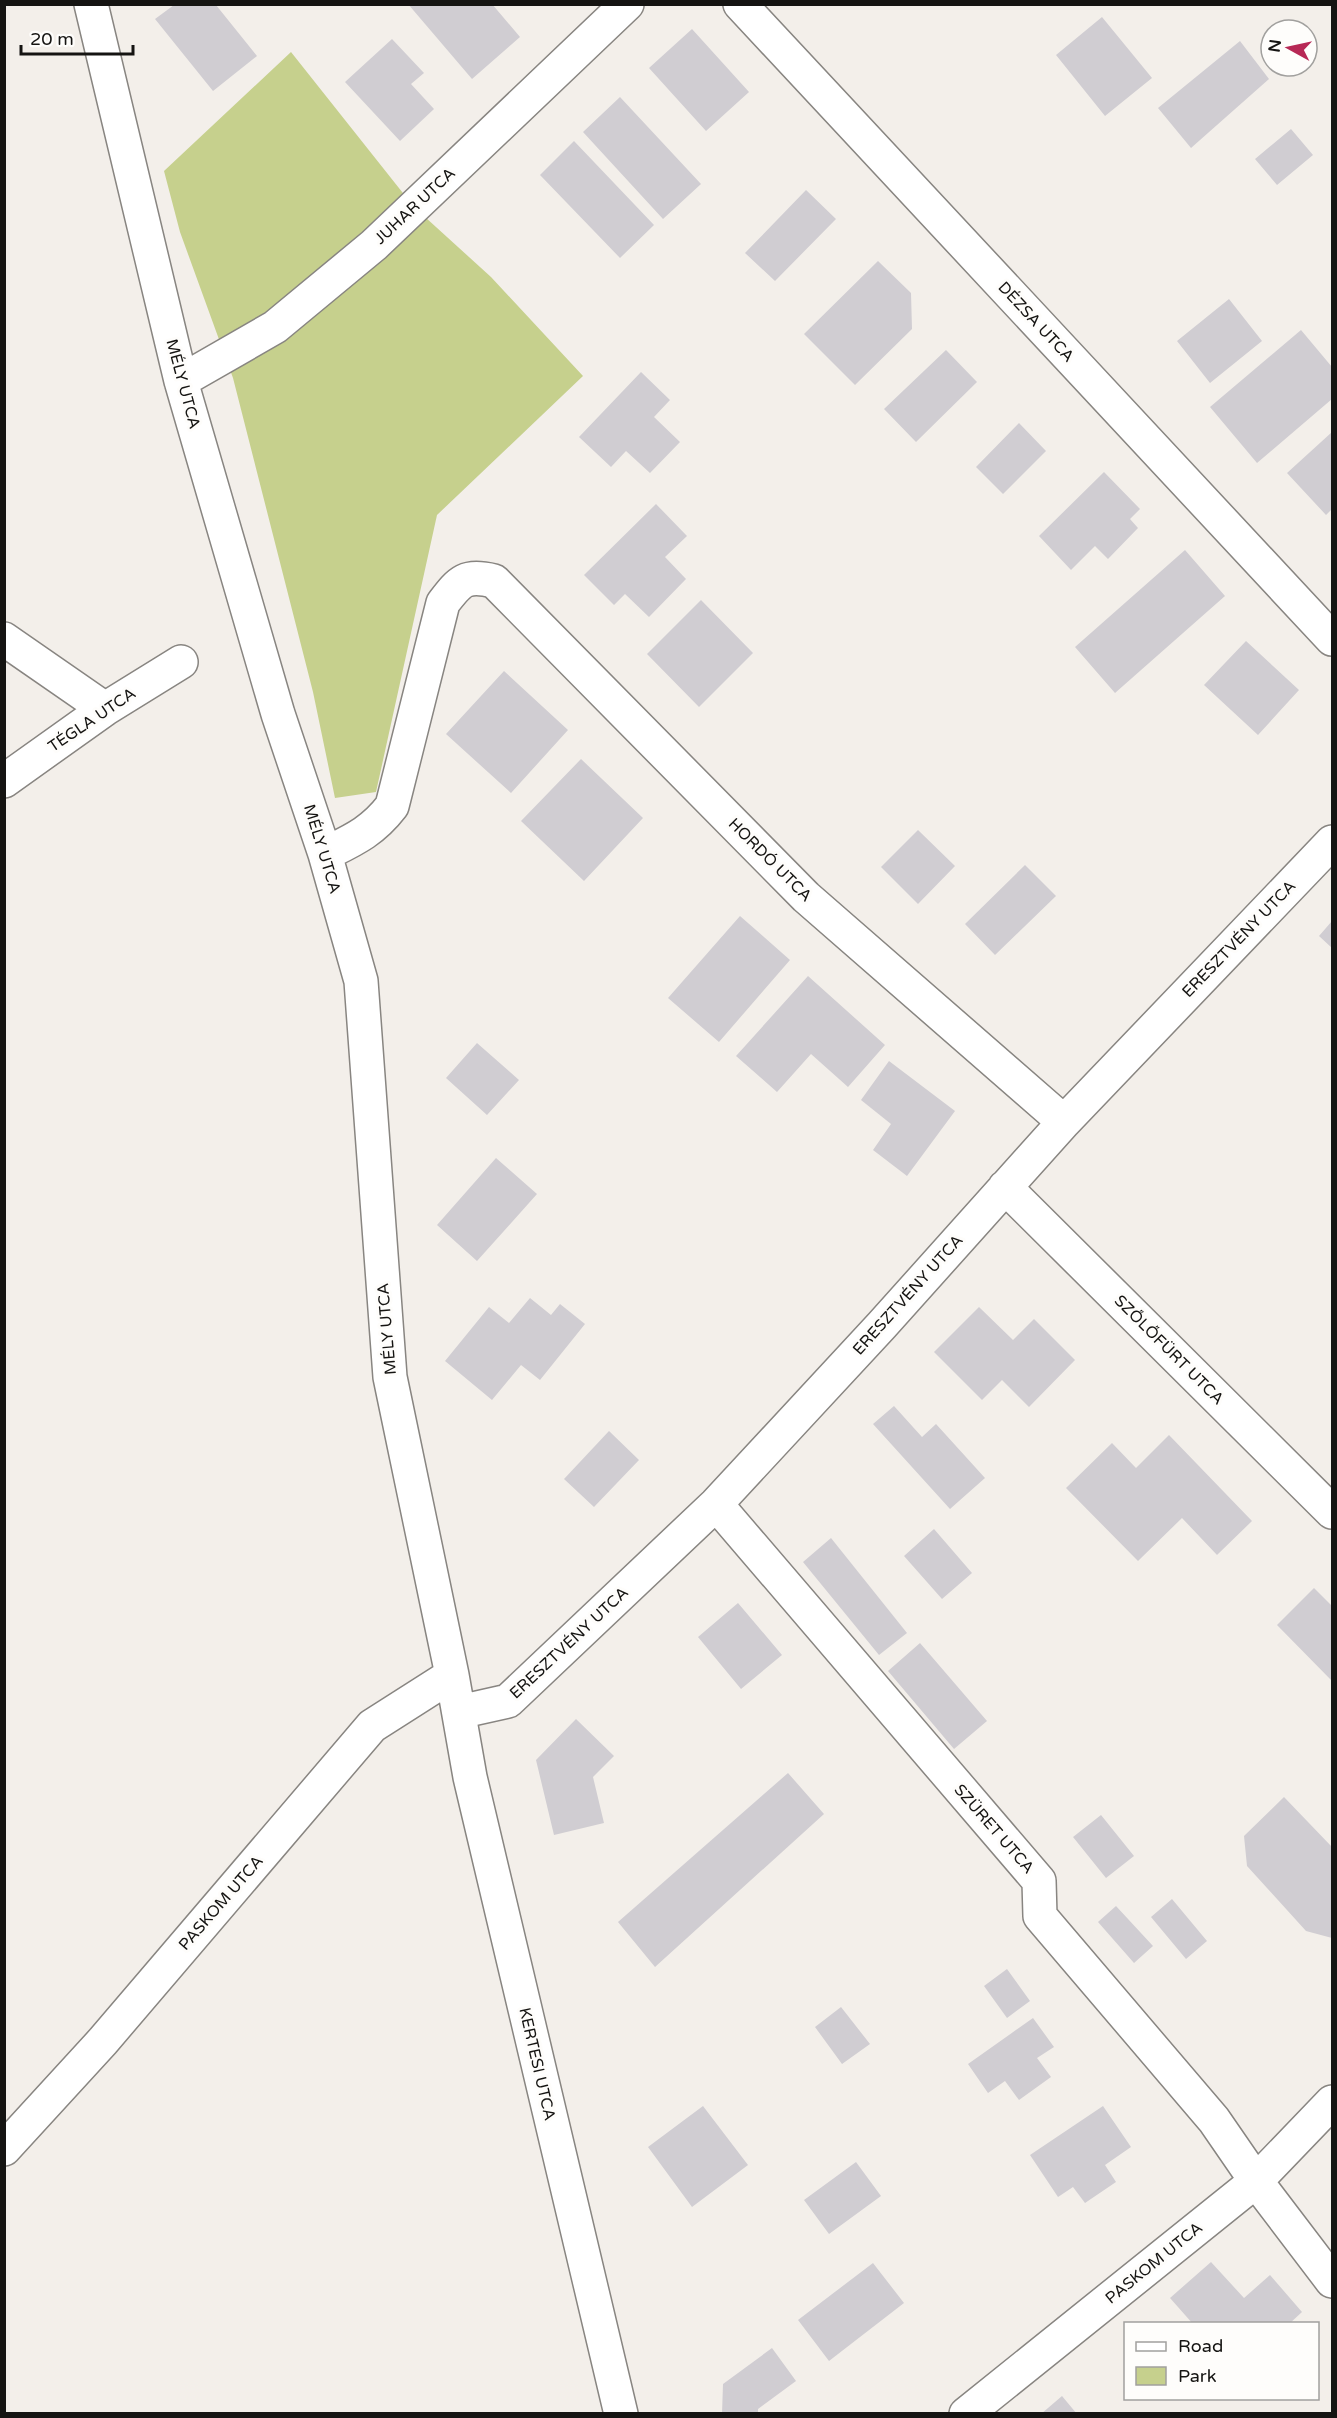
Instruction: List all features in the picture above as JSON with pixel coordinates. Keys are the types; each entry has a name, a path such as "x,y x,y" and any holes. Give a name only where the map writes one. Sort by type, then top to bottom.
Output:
{"street":[{"name":"MÉLY UTCA","path":"91,4 181,381 278,714 325,854 361,981 390,1377 459,1712"},
{"name":"JUHAR UTCA","path":"181,381 275,327 374,245 627,4"},
{"name":"DÉZSA UTCA","path":"740,4 1332,639"},
{"name":"HORDÓ UTCA","path":"325,854 364,834 380,821 392,806 443,603 459,582 477,577 494,581 806,897 1064,1122"},
{"path":"4,639 105,709"},
{"name":"TÉGLA UTCA","path":"4,781 105,709 181,662"},
{"name":"ERESZTVÉNY UTCA","path":"459,1712 508,1701 716,1504 1064,1122 1332,842"},
{"name":"SZŐLŐFÜRT UTCA","path":"1005,1187 1332,1512"},
{"name":"SZÜRET UTCA","path":"716,1504 1039,1881 1040,1916 1214,2120 1256,2181 1332,2281"},
{"name":"PASKOM UTCA","path":"4,2149 103,2041 372,1726 452,1675"},
{"name":"KERTESI UTCA","path":"459,1712 470,1777 621,2414"},
{"name":"PASKOM UTCA","path":"966,2414 1256,2181 1332,2102"}],"green space":[{"path":"291,52 414,207 491,277 583,376 437,515 376,792 335,798 313,692 233,378 180,232 164,171"}],"building":[{"path":"408,4 492,4 520,37 472,79"},
{"path":"174,5 216,5 257,56 213,91 155,19"},
{"path":"1102,17 1152,78 1105,116 1056,55"},
{"path":"692,29 749,92 706,131 649,68"},
{"path":"392,39 424,73 411,84 434,109 400,141 345,82"},
{"path":"1240,41 1259,66 1259,78 1269,79 1191,148 1158,108"},
{"path":"620,97 701,184 663,219 583,132"},
{"path":"1291,129 1313,155 1277,185 1255,159"},
{"path":"574,141 654,225 620,258 540,175"},
{"path":"806,190 836,219 775,281 745,253"},
{"path":"878,261 911,293 912,329 855,385 804,334"},
{"path":"1229,299 1262,341 1210,383 1177,341"},
{"path":"1301,330 1332,367 1332,399 1257,463 1210,407"},
{"path":"946,350 977,382 916,442 884,409"},
{"path":"641,372 670,400 654,417 680,442 650,473 626,451 611,467 579,437"},
{"path":"1019,423 1046,451 1003,494 976,467"},
{"path":"1332,432 1332,509 1326,515 1287,473"},
{"path":"1104,472 1140,509 1130,519 1138,528 1108,559 1095,546 1071,570 1039,536"},
{"path":"656,504 687,536 665,557 686,579 649,617 625,594 614,605 584,575"},
{"path":"1185,550 1225,596 1115,693 1075,647"},
{"path":"701,600 753,653 699,707 647,654"},
{"path":"1246,641 1299,690 1258,735 1204,685"},
{"path":"504,671 568,730 511,793 446,734"},
{"path":"581,759 643,818 584,881 521,821"},
{"path":"918,830 955,866 918,904 881,867"},
{"path":"1025,865 1056,896 995,955 965,924"},
{"path":"740,916 790,960 719,1042 668,998"},
{"path":"1332,921 1332,948 1319,936"},
{"path":"808,976 885,1045 848,1087 811,1054 777,1092 736,1056"},
{"path":"477,1043 519,1080 487,1115 446,1078"},
{"path":"889,1061 955,1111 907,1176 873,1150 891,1124 861,1100"},
{"path":"496,1158 537,1194 477,1261 437,1225"},
{"path":"530,1298 551,1315 560,1304 585,1324 540,1380 521,1365 492,1400 445,1361 489,1307 509,1323"},
{"path":"979,1307 1013,1340 1034,1319 1075,1360 1029,1407 1002,1380 982,1400 934,1352"},
{"path":"894,1406 922,1437 936,1424 985,1478 950,1509 873,1424"},
{"path":"609,1431 639,1460 594,1507 564,1479"},
{"path":"1169,1435 1252,1521 1217,1555 1182,1518 1138,1561 1066,1488 1112,1443 1136,1468"},
{"path":"934,1529 972,1573 942,1599 904,1556"},
{"path":"831,1538 907,1633 879,1655 803,1562"},
{"path":"1314,1588 1332,1606 1332,1681 1277,1625"},
{"path":"738,1603 782,1655 741,1689 698,1637"},
{"path":"920,1643 987,1721 954,1749 888,1671"},
{"path":"576,1719 614,1756 593,1777 604,1823 554,1835 536,1760"},
{"path":"788,1773 824,1814 655,1967 618,1922"},
{"path":"1284,1797 1332,1847 1332,1938 1306,1931 1247,1866 1244,1836"},
{"path":"1101,1815 1134,1856 1106,1878 1073,1837"},
{"path":"1172,1899 1207,1941 1186,1959 1151,1917"},
{"path":"1116,1906 1153,1946 1134,1963 1098,1922"},
{"path":"1007,1969 1030,2001 1007,2018 984,1986"},
{"path":"841,2007 870,2044 842,2064 815,2027"},
{"path":"1033,2018 1054,2047 1037,2058 1051,2077 1019,2100 1005,2081 988,2093 968,2064"},
{"path":"703,2106 748,2165 692,2207 648,2147"},
{"path":"1103,2106 1131,2147 1105,2165 1116,2182 1085,2203 1073,2187 1058,2197 1030,2155"},
{"path":"856,2162 881,2196 829,2234 804,2200"},
{"path":"1211,2262 1244,2298 1270,2275 1302,2312 1291,2322 1191,2322 1170,2298"},
{"path":"873,2263 904,2303 829,2361 798,2320"},
{"path":"772,2348 796,2381 758,2409 758,2414 722,2414 723,2384"},
{"path":"1062,2396 1077,2414 1041,2414"}]}
